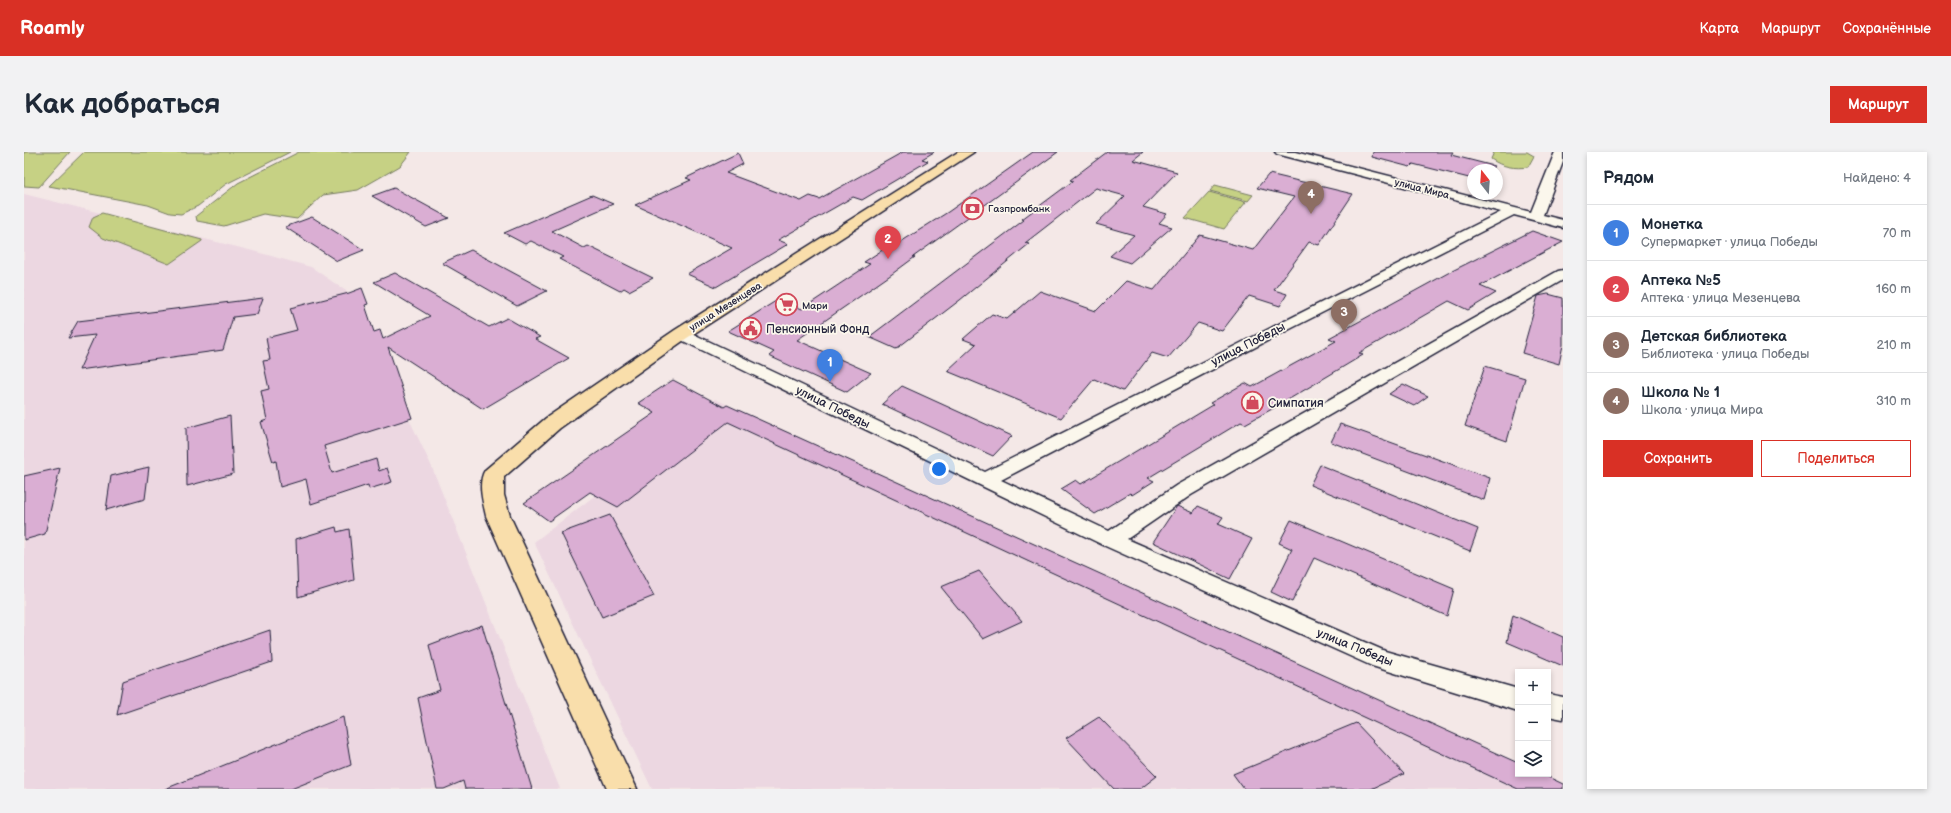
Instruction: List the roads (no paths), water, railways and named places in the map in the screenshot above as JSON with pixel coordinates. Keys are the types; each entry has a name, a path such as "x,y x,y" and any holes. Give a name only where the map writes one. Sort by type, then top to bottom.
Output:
{"main road":[{"name":"улица Мезенцева","path":"622,789 498,516 493,495 493,475 553,422 681,334 967,152"}],"street":[{"name":"улица Мира","path":"1281,152 1563,224"},
{"path":"1536,217 1561,152"},
{"name":"улица Победы","path":"985,480 1339,298 1513,211"},
{"path":"1110,540 1184,490 1563,274"},
{"name":"улица Победы","path":"681,334 1110,540 1380,659 1515,699"},
{"path":"1551,706 1563,708"}],"place":[{"name":"Газпромбанк","path":"972,208"},
{"name":"Школа № 1","path":"1311,214"},
{"name":"Аптека №5","path":"888,259"},
{"name":"Мари","path":"786,305"},
{"name":"Пенсионный Фонд","path":"751,329"},
{"name":"Детская библиотека","path":"1344,332"},
{"name":"Монетка","path":"830,382"},
{"name":"Симпатия","path":"1252,403"}]}
